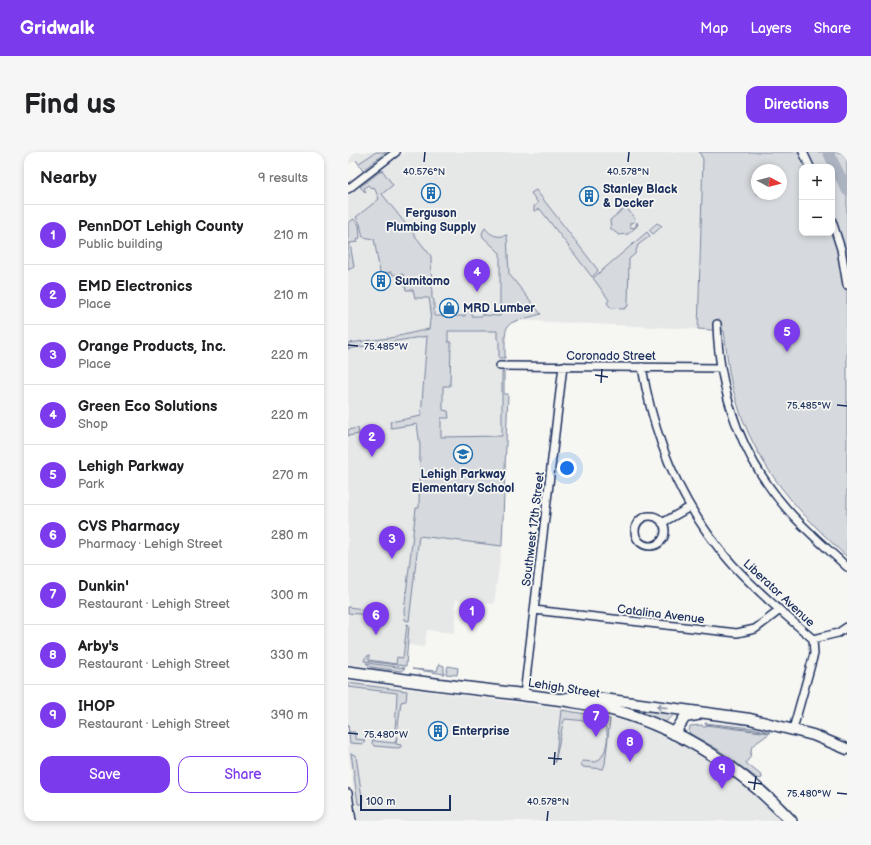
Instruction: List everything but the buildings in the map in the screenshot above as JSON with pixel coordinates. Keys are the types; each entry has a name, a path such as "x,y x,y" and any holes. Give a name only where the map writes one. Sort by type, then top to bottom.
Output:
{"main road":[{"name":"Lehigh Street","path":"348,672 562,699 616,711 674,734 726,765 747,780 791,821"},
{"path":"562,699 581,696 750,719 793,729 847,749"},
{"path":"674,734 684,717 693,715 715,715"}],"street":[{"path":"348,189 396,152"},
{"path":"803,152 809,164"},
{"path":"835,230 841,249 847,285"},
{"path":"718,324 721,368 727,396 739,432 765,480 798,521 847,567"},
{"name":"Coronado Street","path":"500,366 721,368"},
{"name":"Southwest 17th Street","path":"524,695 563,366"},
{"name":"Liberator Avenue","path":"642,367 652,416 659,440 673,474 690,507 733,565 813,639 814,654 793,729"},
{"path":"662,523 690,507"},
{"path":"650,516 655,517 662,523 664,528 663,538 656,545 646,546 638,540 635,531 638,522 641,519 650,516"},
{"name":"Catalina Avenue","path":"534,610 737,633 759,627 780,610"},
{"path":"813,639 838,633 847,627"},
{"path":"348,793 352,821"}],"shaded area":[{"path":"348,152 376,152 359,163 357,159 350,164 348,162"},
{"path":"376,152 386,152 363,170 356,160 359,163"},
{"path":"405,152 699,152 703,158 697,329 511,320 505,323 502,543 494,604 456,600 454,609 457,609 454,633 427,630 424,647 407,645 406,666 401,671 348,664 348,196"},
{"path":"699,152 847,152 847,557 798,508 771,474 759,455 740,412 734,392 729,371 724,331 698,329 703,159"},
{"path":"382,170 393,185 382,194 431,256 434,316 465,316 466,307 471,307 472,316 482,316 483,307 485,306 486,308 483,310 483,315 500,316 500,253 483,237 482,233 485,228 495,236 507,235 509,274 541,314 513,322 509,325 506,329 505,336 505,358 499,358 499,340 497,339 497,331 448,331 448,342 451,342 450,386 443,386 443,410 448,411 449,418 441,418 441,437 502,436 502,372 504,372 504,394 508,394 502,546 419,536 409,621 405,620 404,611 416,508 419,508 420,446 417,424 391,428 390,422 421,416 427,336 348,349 348,343 390,338 429,329 431,311 429,298 415,298 413,290 406,290 403,274 393,275 392,272 384,273 384,277 381,278 374,239 363,237 360,224 356,217 379,199 374,187 371,188 368,185 364,188 366,193 360,187"},
{"path":"536,190 598,270 592,277 540,209 534,211 534,206 538,203 531,193"},
{"path":"626,207 635,219 634,222 630,223 630,227 635,228 628,234 619,235 611,229 610,220"},
{"path":"354,219 359,225 360,238 357,239 358,242 350,243 354,267 348,270 348,223"},
{"path":"657,223 662,226 653,234 649,230"},
{"path":"647,232 650,236 638,245 635,254 629,259 628,306 624,309 611,308 607,303 609,300 593,278"},
{"path":"358,428 359,434 348,436 348,430"},
{"path":"348,607 371,610 378,613 379,616 348,613"},
{"path":"407,624 409,625 406,666 364,661 369,655 369,660 396,664 397,657 403,658"},
{"path":"366,663 405,668 401,671 371,667"},
{"path":"439,664 444,666 444,674 412,669 437,671"},
{"path":"448,666 458,668 457,675 446,674"},
{"path":"348,681 574,710 627,722 654,732 699,754 727,772 764,801 784,821 358,821 348,751"},
{"path":"348,683 407,691 406,701 401,702 397,734 395,733 397,693 348,687"},
{"path":"627,707 673,714 674,715 665,722"},
{"path":"561,710 598,716 597,722 565,719 555,763"},
{"path":"600,717 610,719 605,764 603,769 583,767 581,764 582,761 596,762 600,759 606,748 606,730 604,725 600,722"},
{"path":"705,724 753,728 770,732"},
{"path":"348,725 349,732 355,732 355,739 364,740 365,734 364,744 350,743"},
{"path":"702,725 703,727 706,727 706,725 770,733 752,746 750,757 746,763 762,776 762,778 758,779 719,750 689,733 690,726"},
{"path":"374,735 374,741 395,743 397,736 396,744 401,745 401,747 374,746 372,743"},
{"path":"351,753 356,756 363,804 358,804"}],"waterway":[{"path":"828,152 847,190"}],"place":[{"name":"Ferguson Plumbing Supply","path":"431,193"},
{"name":"Stanley Black & Decker","path":"589,196"},
{"name":"Sumitomo","path":"381,281"},
{"name":"Green Eco Solutions","path":"477,292"},
{"name":"MRD Lumber","path":"449,308"},
{"name":"Lehigh Parkway","path":"787,352"},
{"name":"Lehigh Parkway Elementary School","path":"463,454"},
{"name":"EMD Electronics","path":"372,457"},
{"name":"Orange Products, Inc.","path":"392,559"},
{"name":"PennDOT Lehigh County","path":"472,631"},
{"name":"CVS Pharmacy","path":"376,635"},
{"name":"Enterprise","path":"438,731"},
{"name":"Dunkin'","path":"596,737"},
{"name":"Arby's","path":"630,762"},
{"name":"IHOP","path":"722,789"}]}
